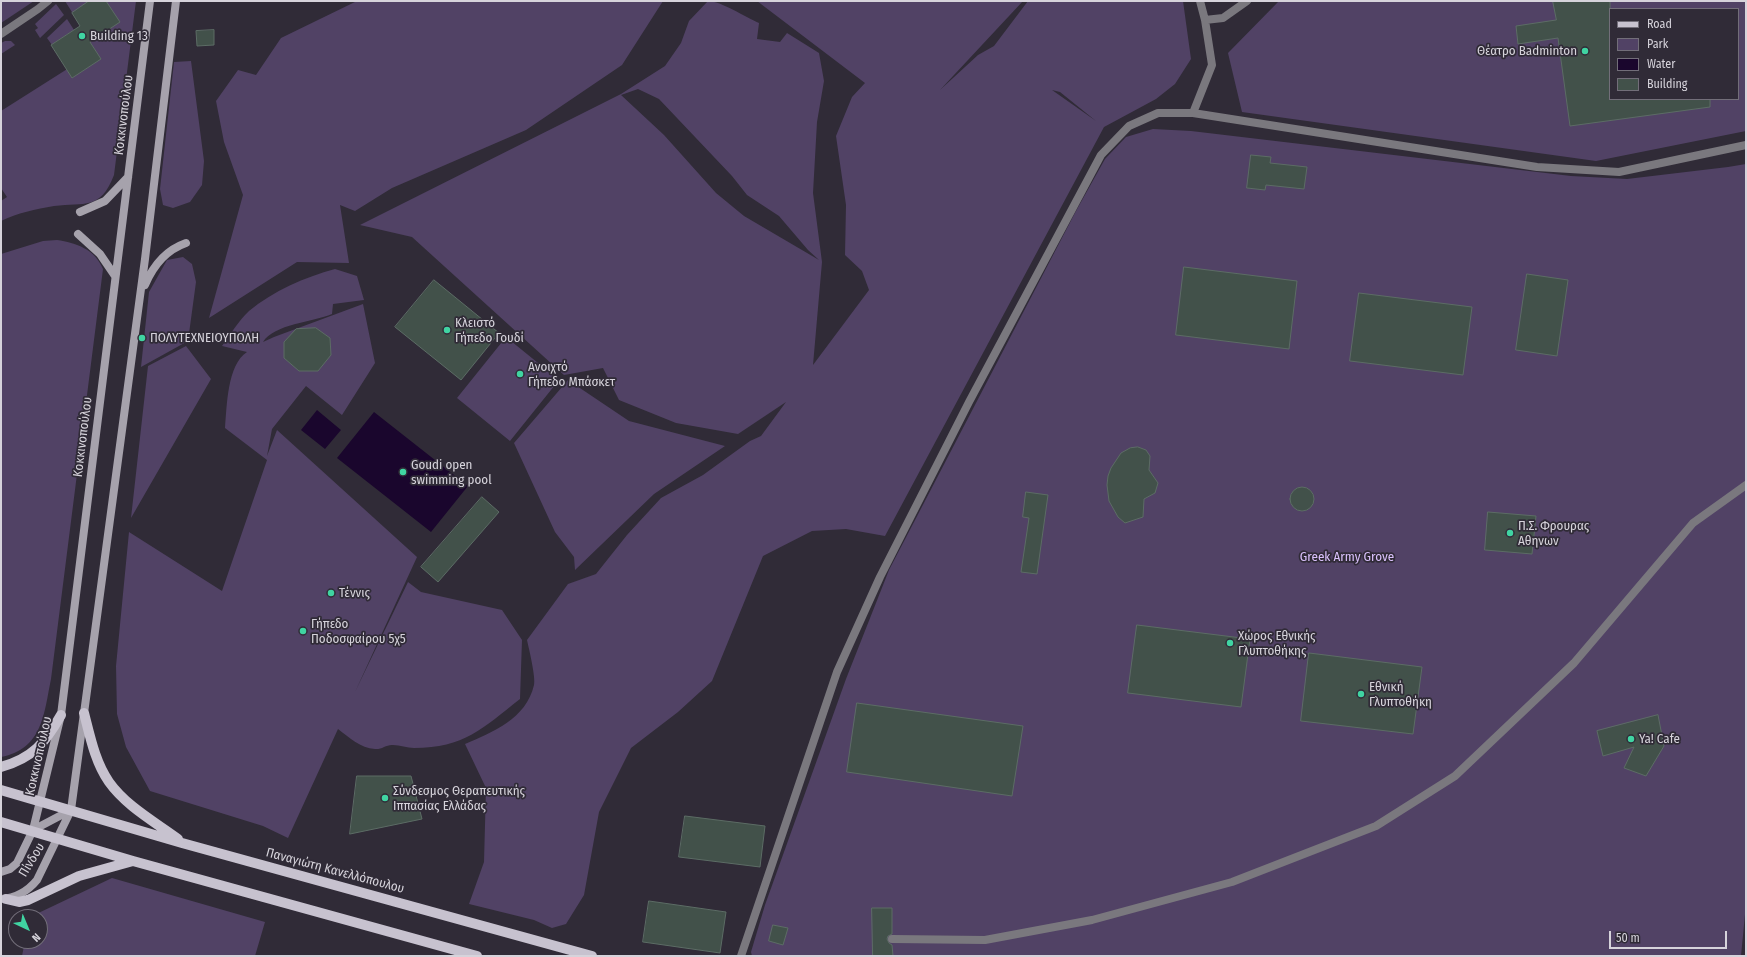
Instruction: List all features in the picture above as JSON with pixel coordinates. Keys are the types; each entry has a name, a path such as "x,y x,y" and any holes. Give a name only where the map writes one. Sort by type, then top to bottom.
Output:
{"main road":[{"name":"Κοκκινοπούλου","path":"33,830 61,715 150,1"},
{"path":"59,838 71,810 141,293 176,1"},
{"path":"80,212 105,201 128,177"},
{"path":"78,234 100,254 115,276"},
{"path":"141,293 151,270 177,246 186,243"},
{"path":"84,713 97,760 109,782 126,800 182,843"},
{"path":"1,767 25,758 35,751 49,736 61,715"},
{"name":"Παναγιώτη Κανελλόπουλου","path":"1,790 182,843 592,956"},
{"path":"33,830 71,810"},
{"path":"1,822 33,830 133,861 477,956"},
{"name":"Πίνδου","path":"1,872 10,870 17,864 33,830"},
{"name":"Πίνδου","path":"4,899 25,891 38,880 59,838"},
{"path":"4,899 19,902 28,900 79,876 133,861"}],"street":[{"path":"1,34 48,1"},
{"path":"1193,113 1212,65 1205,20 1200,1"},
{"path":"1205,20 1223,18 1247,1"},
{"path":"741,956 838,672 880,576 973,395 1097,162 1129,126 1158,113 1193,113 1537,167 1619,172 1746,145"},
{"path":"892,939 985,940 1092,920 1232,882 1376,826 1455,776 1574,663 1693,523 1746,485"}],"green space":[{"path":"1,1 34,1 1,23"},
{"path":"65,1 136,1 114,175 109,187 97,200 83,204 40,208 1,221 1,201 7,197 1,188 1,111 72,66 82,28"},
{"path":"357,1 663,1 622,65 526,130 392,188 355,211 340,205 349,263 297,262 209,318 243,195 224,142 216,101 238,70 256,75 281,38"},
{"path":"708,1 713,2 726,6 759,23 757,39 780,42 787,33 819,53 824,81 817,122 813,193 822,262 813,365 869,290 862,271 845,255 846,205 836,136 852,97 865,83 757,1 1023,1 940,90 978,55 994,46 1028,1 1183,1 1191,59 1175,84 1156,99 1104,127 885,536 846,529 812,531 763,556 712,681 678,712 631,748 599,812 584,895 566,924 552,928 534,920 469,904 484,862 486,788 465,744 507,723 524,707 530,697 534,685 532,663 527,640 568,584 596,574 627,535 661,498 703,475 750,441 761,436 786,402 738,434 676,423 619,400 603,368 564,375 412,237 360,225 621,94 665,66 681,43 689,21","holes":["638,89 659,99 732,176 747,195 779,216 808,250 819,260 744,216 716,193 664,135 621,95","1052,90 1060,92 1096,121"]},
{"path":"1279,1 1746,1 1746,131 1596,161 1242,112 1228,53"},
{"path":"56,4 64,15 40,38 35,30 38,28 35,24"},
{"path":"67,19 74,30 52,45 47,38"},
{"path":"11,41 15,45 1,54 1,43"},
{"path":"191,61 204,161 202,185 190,202 173,208 163,205 160,189 174,62"},
{"name":"Greek Army Grove","path":"1153,129 1191,131 1571,176 1627,179 1746,164 1746,904 1741,956 752,956 751,952 765,905 846,679 889,570 1076,211 1105,159 1126,137"},
{"path":"57,240 84,248 95,256 103,269 51,679 46,704 39,728 33,738 26,746 15,753 1,757 1,254 43,241"},
{"path":"183,257 192,264 196,282 188,341 141,367 149,292 167,260"},
{"path":"335,269 357,276 364,300 333,304 332,314 285,327 268,336 263,342 363,304 375,363 342,415 306,386 272,429 267,456 277,430 417,557 355,692 408,582 421,592 502,610 522,640 520,699 495,719 472,734 460,740 431,747 411,748 391,745 377,749 370,748 355,742 338,729 288,838 263,826 150,791 126,747 117,714 116,666 129,532 222,591 267,460 225,428 229,387 232,376 235,366 240,358 247,352 222,346 249,311 268,297 312,276"},
{"path":"506,337 559,380 510,441 457,398"},
{"path":"186,346 211,379 131,518 148,366"},
{"path":"568,380 629,421 725,446 654,494 575,570 574,557 555,532 514,443"},
{"path":"112,878 265,922 255,956 22,956 23,949 48,949 47,909"}],"water":[{"path":"317,410 341,430 325,449 301,430"},
{"name":"Goudi open swimming pool","path":"374,412 468,486 431,532 337,458"}],"building":[{"name":"Building 13","path":"89,1 106,1 120,22 90,42 101,59 72,78 51,45 80,26 72,13"},
{"name":"Θέατρο Badminton","path":"1553,1 1610,1 1609,100 1710,100 1710,107 1570,126 1558,38 1518,44 1516,26 1556,20"},
{"path":"214,30 214,45 197,46 196,31"},
{"path":"1251,155 1271,157 1270,163 1307,167 1304,189 1266,185 1265,190 1247,188"},
{"path":"1184,267 1297,281 1289,349 1176,335"},
{"path":"1527,274 1568,280 1557,356 1516,350"},
{"name":"Κλειστό Γήπεδο Γουδί","path":"434,280 499,333 461,380 395,327"},
{"path":"1359,293 1472,307 1463,375 1350,361"},
{"path":"316,328 330,338 331,355 318,371 299,371 284,358 284,342 296,329"},
{"path":"1138,447 1146,450 1150,456 1149,470 1158,483 1155,493 1144,499 1143,517 1125,523 1118,517 1109,501 1107,485 1108,476 1111,468 1121,453 1130,448"},
{"path":"1302,487 1310,491 1314,499 1310,507 1302,511 1294,507 1290,499 1294,491"},
{"path":"1026,492 1048,495 1037,574 1021,572 1029,518 1023,517"},
{"path":"482,497 499,512 438,582 421,567"},
{"name":"Π.Σ. Φρουρας Αθηνων","path":"1488,512 1536,516 1532,554 1485,550"},
{"path":"1137,625 1250,639 1241,707 1128,693"},
{"name":"Εθνική Γλυπτοθήκη","path":"1309,653 1422,667 1413,734 1301,721"},
{"path":"857,703 1023,726 1012,796 847,772"},
{"name":"Ya! Cafe","path":"1658,715 1664,746 1646,776 1624,768 1634,747 1603,756 1597,731"},
{"name":"Σύνδεσμος Θεραπευτικής Ιππασίας Ελλάδας","path":"357,776 411,776 422,819 350,834"},
{"path":"685,816 765,826 760,867 679,857"},
{"path":"649,901 726,912 720,953 643,942"},
{"path":"872,908 892,908 892,934 888,936 887,939 892,945 893,956 873,956"},
{"path":"773,925 788,928 783,945 769,941"}],"place":[{"name":"Building 13","path":"82,36"},
{"name":"Θέατρο Badminton","path":"1585,51"},
{"name":"Κλειστό Γήπεδο Γουδί","path":"447,330"},
{"name":"ΠΟΛΥΤΕΧΝΕΙΟΥΠΟΛΗ","path":"142,338"},
{"name":"Ανοιχτό Γήπεδο Μπάσκετ","path":"520,374"},
{"name":"Goudi open swimming pool","path":"403,472"},
{"name":"Π.Σ. Φρουρας Αθηνων","path":"1510,533"},
{"name":"Τέννις","path":"331,593"},
{"name":"Γήπεδο Ποδοσφαίρου 5χ5","path":"303,631"},
{"name":"Χώρος Εθνικής Γλυπτοθήκης","path":"1230,643"},
{"name":"Εθνική Γλυπτοθήκη","path":"1361,694"},
{"name":"Ya! Cafe","path":"1631,739"},
{"name":"Σύνδεσμος Θεραπευτικής Ιππασίας Ελλάδας","path":"385,798"}]}
